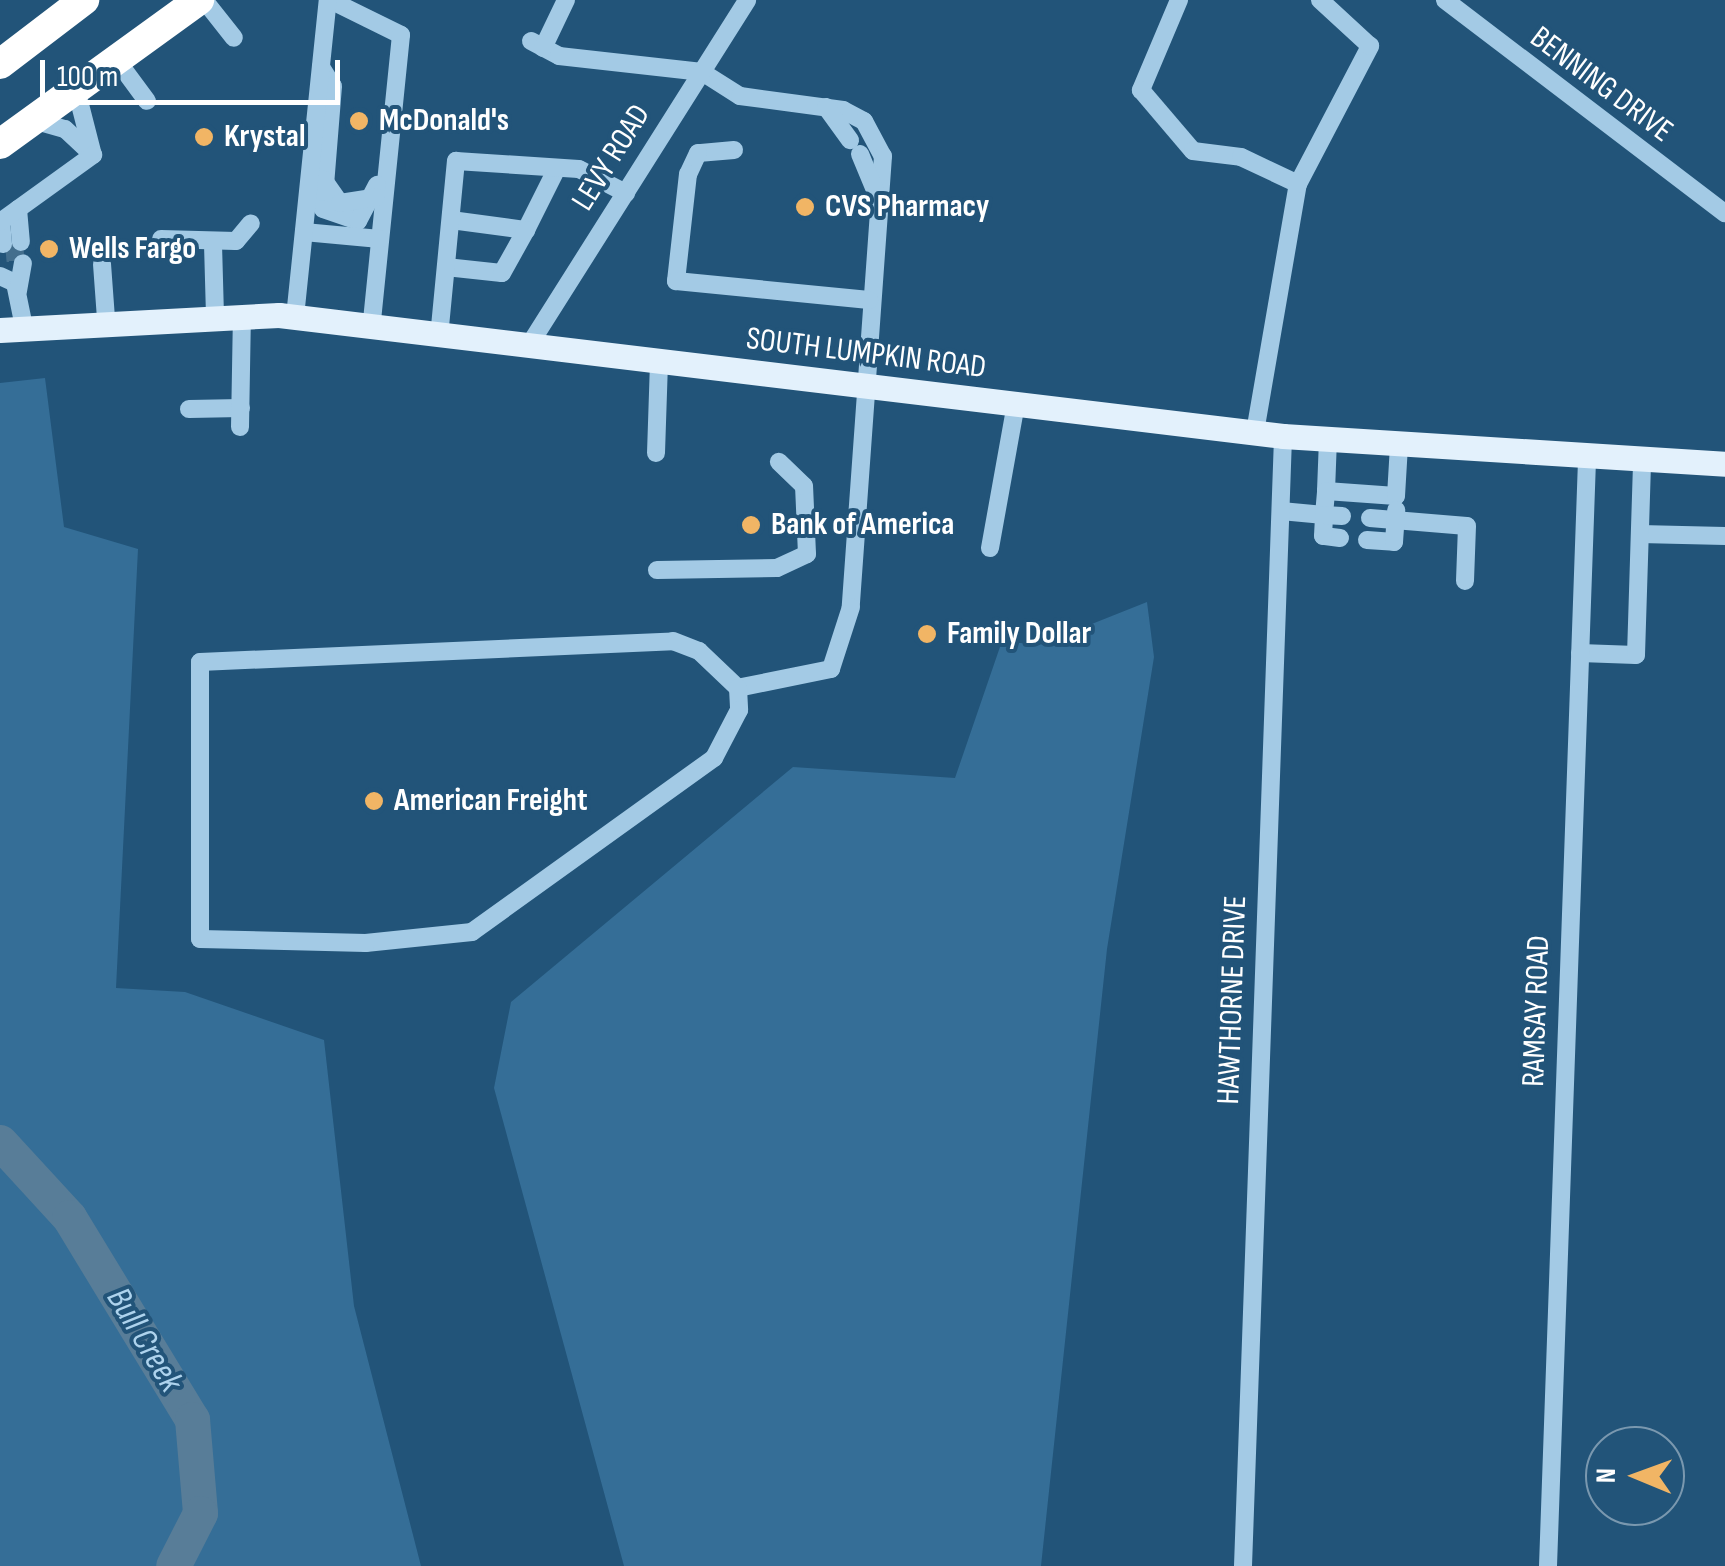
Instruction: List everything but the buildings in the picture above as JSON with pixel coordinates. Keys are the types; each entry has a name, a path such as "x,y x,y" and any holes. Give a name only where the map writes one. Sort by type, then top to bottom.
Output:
{"highway":[{"path":"0,64 84,0"},
{"path":"0,144 201,0"}],"main road":[{"name":"SOUTH LUMPKIN ROAD","path":"12,329 106,319 242,315 295,318 1283,436 1725,464"}],"street":[{"path":"201,0 234,38"},
{"path":"295,318 329,0 401,35 371,328"},
{"path":"566,0 537,44 702,72 740,96 835,108 875,138 880,200 868,300 851,607 831,669 738,688"},
{"name":"LEVY ROAD","path":"528,347 747,0"},
{"path":"1180,0 1141,90 1193,150 1241,157 1298,184"},
{"path":"1255,432 1298,184 1370,46 1320,0"},
{"name":"BENNING DRIVE","path":"1445,0 1725,212"},
{"path":"320,67 333,86 322,178 323,209 343,223 358,221 376,197 390,67 400,58"},
{"path":"116,59 147,101"},
{"path":"76,89 93,155"},
{"path":"835,108 881,178"},
{"path":"33,120 65,129 93,155"},
{"path":"858,144 880,200"},
{"path":"734,150 698,153 688,174 676,281 868,300"},
{"path":"13,243 7,217 93,155"},
{"path":"439,336 456,160 557,168 626,192"},
{"path":"446,267 502,273 557,168"},
{"path":"450,220 526,230"},
{"path":"161,239 213,244 236,240 251,223"},
{"path":"304,232 380,239"},
{"path":"213,244 215,316"},
{"path":"102,264 106,319"},
{"path":"12,274 12,329"},
{"path":"190,409 241,417 242,315"},
{"path":"656,453 659,362"},
{"path":"990,548 1016,404"},
{"name":"HAWTHORNE DRIVE","path":"1243,1566 1283,436"},
{"path":"1328,439 1326,490 1333,516 1323,536 1340,538"},
{"path":"1367,540 1394,542 1399,445"},
{"name":"RAMSAY ROAD","path":"1548,1566 1586,458"},
{"path":"1580,653 1636,655 1642,460"},
{"path":"657,570 778,568 807,554 804,486 779,462"},
{"path":"1326,490 1396,496"},
{"path":"1281,511 1333,516"},
{"path":"1370,518 1467,526 1465,581"},
{"path":"1640,534 1725,536"},
{"path":"673,641 699,650 738,688 739,710 714,758 472,932 366,943 200,939 200,662 673,641"}],"shaded area":[{"path":"45,378 64,527 138,549 116,988 185,992 324,1040 354,1306 421,1566 0,1566 0,383"},
{"path":"1147,602 1154,657 1107,949 1041,1566 624,1566 494,1088 511,1002 793,767 955,778 1002,641 1039,645"}],"waterway":[{"name":"Bull Creek","path":"0,1142 69,1217 192,1419 200,1513 173,1566"}],"tunnel":[{"path":"14,243 16,264"}],"place":[{"name":"McDonald's","path":"359,121"},
{"name":"Krystal","path":"204,137"},
{"name":"CVS Pharmacy","path":"805,207"},
{"name":"Wells Fargo","path":"49,249"},
{"name":"Bank of America","path":"751,525"},
{"name":"Family Dollar","path":"927,634"},
{"name":"American Freight","path":"374,801"}]}
